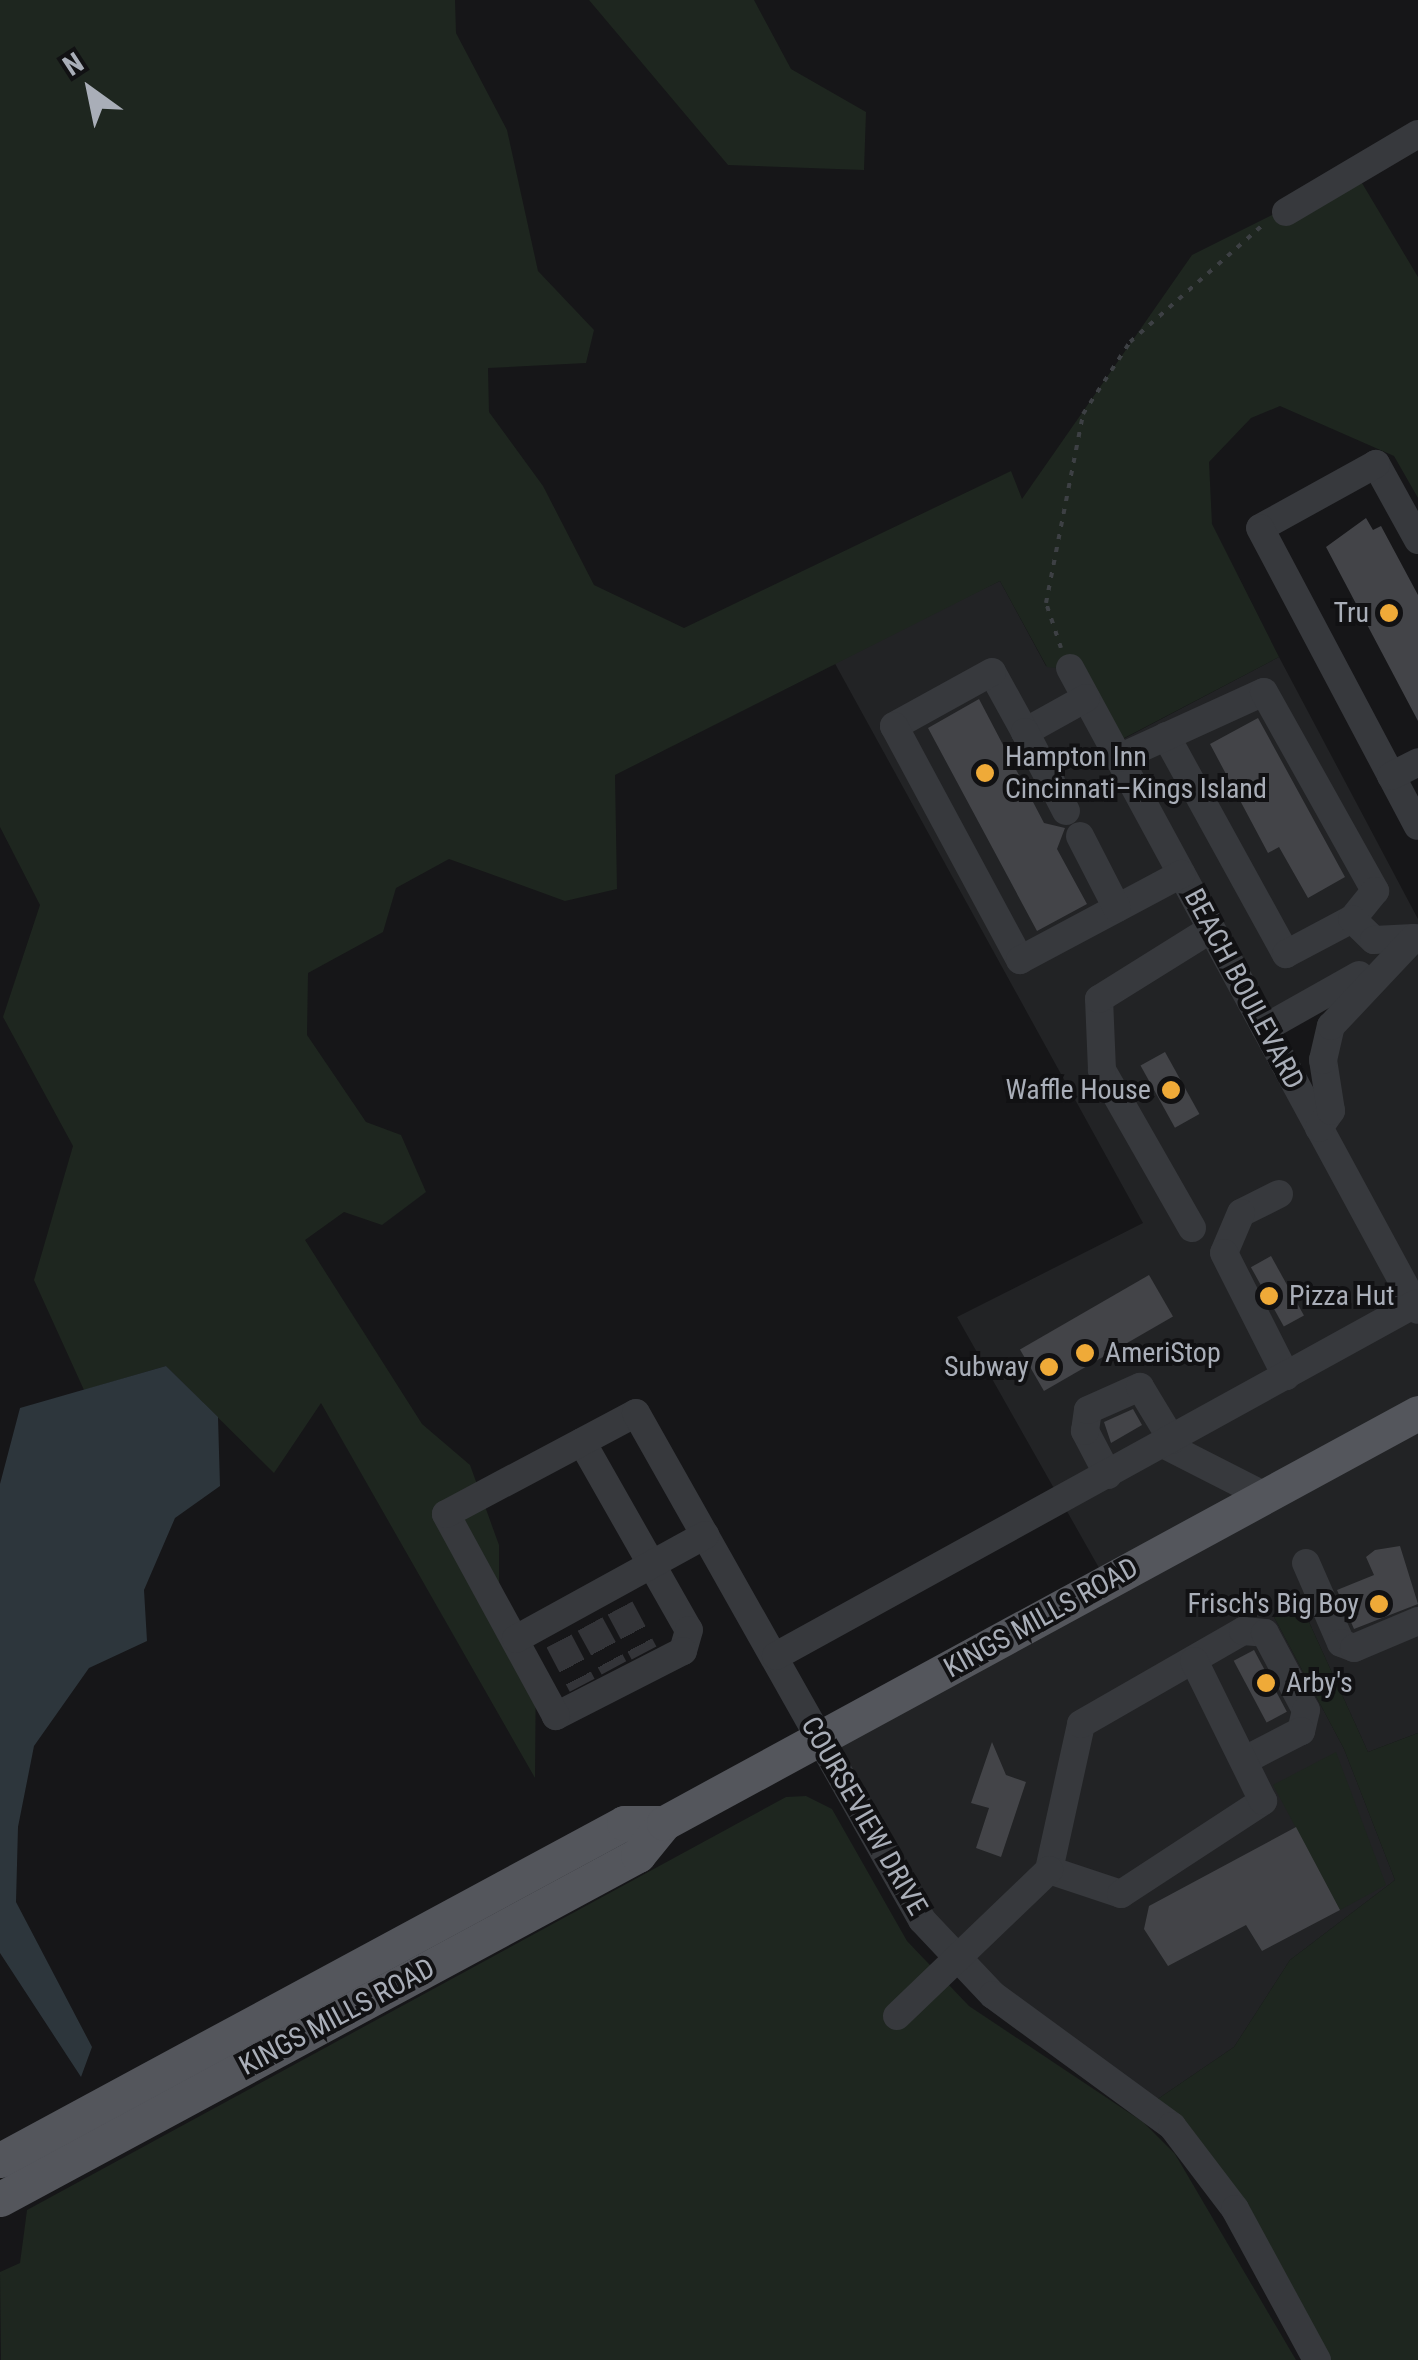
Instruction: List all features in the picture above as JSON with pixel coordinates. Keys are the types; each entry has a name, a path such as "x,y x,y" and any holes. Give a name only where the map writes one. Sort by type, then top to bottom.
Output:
{"main road":[{"name":"KINGS MILLS ROAD","path":"0,2200 638,1854 664,1823 1418,1413"},
{"name":"KINGS MILLS ROAD","path":"0,2160 624,1823 664,1823"}],"street":[{"path":"1286,212 1418,134"},
{"path":"1418,540 1376,464 1260,528 1418,826"},
{"name":"BEACH BOULEVARD","path":"1070,668 1416,1307"},
{"path":"1066,810 992,672 894,726 1020,960 1182,874"},
{"path":"1119,758 1166,736 1264,692 1375,891 1352,919 1286,954 1166,736"},
{"path":"1025,732 1086,698"},
{"path":"1392,776 1418,762"},
{"path":"1080,836 1117,908"},
{"path":"1352,919 1374,940 1416,936"},
{"path":"1192,1228 1102,1070 1100,998 1150,962 1211,929"},
{"path":"1265,1028 1416,936"},
{"path":"1320,1128 1331,1111 1323,1060 1330,1026 1416,936"},
{"path":"1279,1194 1241,1213 1224,1253 1286,1376"},
{"path":"776,1656 1416,1307"},
{"path":"1108,1475 1086,1431 1088,1410 1140,1387 1167,1442 1266,1496"},
{"name":"COURSEVIEW DRIVE","path":"582,1442 636,1413 776,1656 890,1868 955,1960 1172,2126 1235,2210 1317,2360"},
{"path":"582,1442 652,1566 689,1630 683,1651 648,1660 618,1675 586,1692 556,1716 446,1514 582,1442"},
{"path":"516,1639 554,1631 615,1598 652,1566 705,1535"},
{"path":"1306,1563 1341,1643 1354,1648 1418,1621"},
{"path":"897,2016 1048,1870 1081,1724 1244,1631 1265,1633 1306,1710 1301,1731 1249,1767"},
{"path":"1048,1870 1121,1894 1258,1808 1249,1767 1194,1661"}],"path":[{"path":"1070,668 1046,603 1083,414 1130,342 1234,242 1286,212"}],"shaded area":[{"path":"0,0 455,0 456,33 507,130 538,271 594,330 586,363 488,368 489,412 543,486 594,585 684,628 1011,471 1022,499 1192,255 1356,173 1418,277 1418,498 1394,456 1280,406 1251,418 1209,462 1212,524 1279,657 1111,745 1070,669 1047,667 1000,581 615,775 617,889 565,901 449,859 396,888 383,932 308,973 307,1035 366,1122 401,1135 426,1192 382,1225 344,1212 305,1240 422,1424 470,1465 499,1545 499,1595 536,1659 535,1778 321,1403 274,1473 166,1366 84,1390 34,1280 73,1146 3,1017 40,905 0,827"},
{"path":"589,0 754,0 791,69 866,112 864,170 728,165"},
{"path":"1000,581 1046,666 1070,668 1112,745 1279,657 1418,919 1418,1733 1368,1752 1299,1600 1273,1615 1344,1749 1395,1880 1290,1960 1234,2047 1149,2105 955,1959 820,1738 1107,1582 957,1317 1143,1223 833,660","holes":["1351,995 1323,1060 1319,1127 1266,1028"]},
{"path":"166,1366 218,1417 220,1486 175,1518 144,1590 147,1641 89,1668 34,1746 18,1827 16,1902 92,2047 81,2077 0,1953 0,1484 20,1408"},
{"path":"1299,1600 1368,1752 1418,1733 1418,2360 1317,2360 1265,2262 1149,2105 1234,2047 1290,1960 1395,1880 1344,1749 1273,1615"},
{"path":"1336,1752 1386,1885 1340,1910 1273,1785"},
{"path":"806,1796 832,1809 907,1941 969,2006 1143,2122 1175,2154 1296,2360 1,2360 0,2272 20,2263 27,2210 786,1797"}],"building":[{"name":"Tru","path":"1366,518 1373,530 1381,526 1418,595 1418,721 1326,547"},
{"name":"Hampton Inn Cincinnati–Kings Island","path":"979,699 1044,823 1065,828 1057,849 1087,904 1037,931 928,728"},
{"path":"1258,718 1345,877 1308,898 1279,847 1268,853 1210,744"},
{"name":"Waffle House","path":"1165,1052 1199,1114 1175,1128 1141,1066"},
{"path":"1271,1256 1304,1315 1284,1327 1251,1267"},
{"path":"1149,1275 1173,1317 1044,1391 1020,1350"},
{"path":"1133,1409 1142,1425 1111,1443 1104,1422"},
{"name":"Frisch's Big Boy","path":"1400,1546 1418,1604 1354,1629 1337,1590 1374,1575 1366,1557 1375,1550"},
{"path":"1254,1650 1287,1712 1267,1723 1234,1661"},
{"path":"992,1742 1006,1775 1026,1782 1001,1857 976,1848 989,1808 971,1803"},
{"path":"1296,1827 1340,1910 1262,1951 1246,1925 1168,1966 1144,1929 1149,1906"}],"tunnel":[{"path":"620,1608 644,1653"},
{"path":"590,1624 614,1668"},
{"path":"559,1641 582,1685"}],"place":[{"name":"Tru","path":"1389,613"},
{"name":"Hampton Inn Cincinnati–Kings Island","path":"985,773"},
{"name":"Waffle House","path":"1171,1090"},
{"name":"Pizza Hut","path":"1269,1296"},
{"name":"AmeriStop","path":"1085,1353"},
{"name":"Subway","path":"1049,1367"},
{"name":"Frisch's Big Boy","path":"1379,1604"},
{"name":"Arby's","path":"1266,1683"}]}
